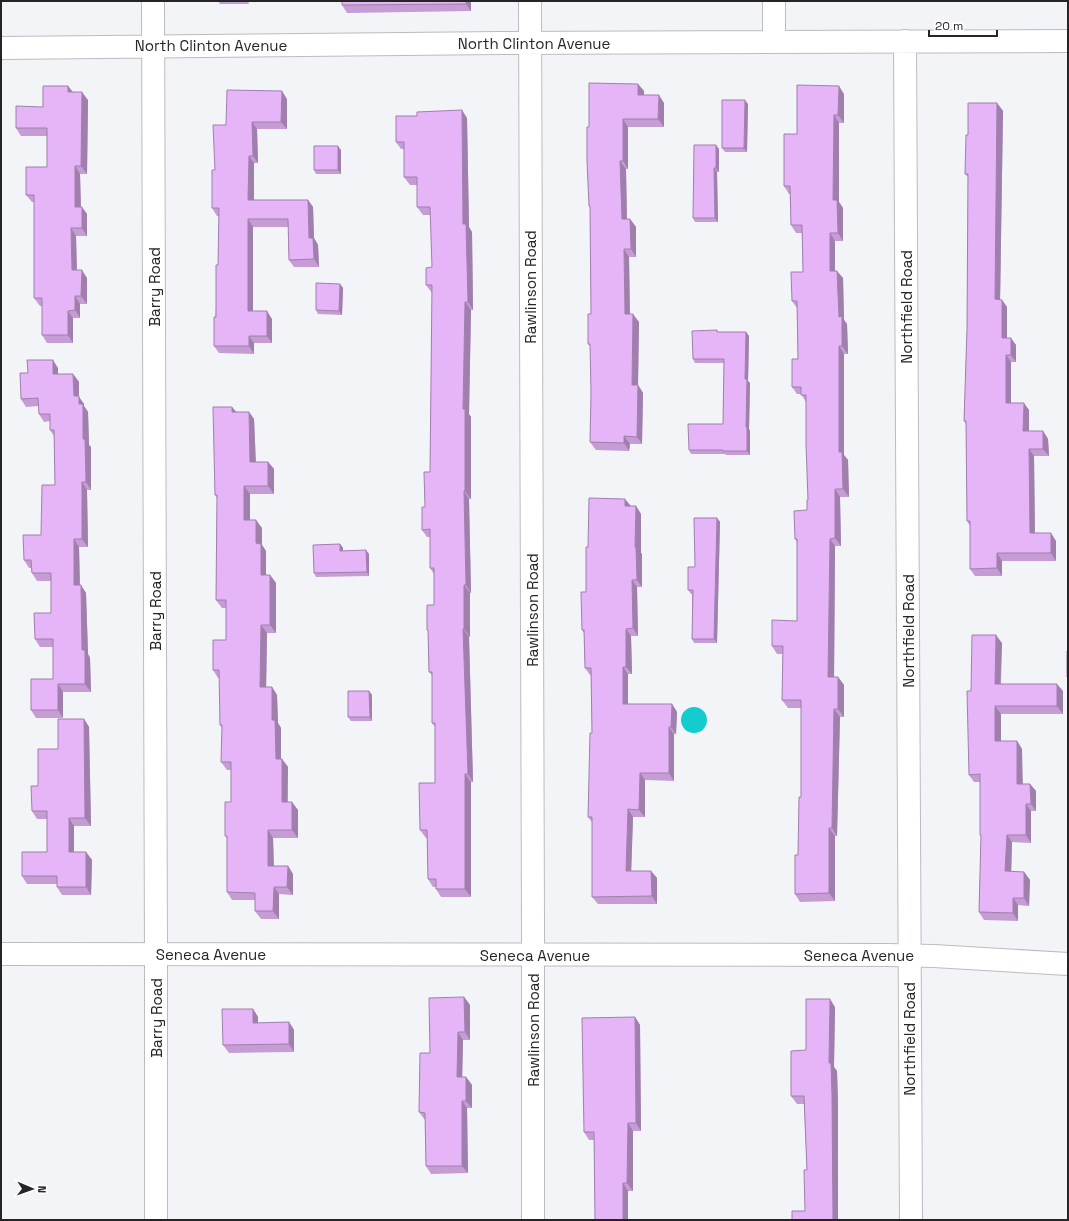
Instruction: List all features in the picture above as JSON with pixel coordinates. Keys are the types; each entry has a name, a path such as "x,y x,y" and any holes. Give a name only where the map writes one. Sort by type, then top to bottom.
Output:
{"street":[{"name":"Barry Road","path":"153,1 156,1220"},
{"name":"Rawlinson Road","path":"530,1 533,1220"},
{"path":"774,1 774,42"},
{"name":"Northfield Road","path":"906,41 911,1220"},
{"name":"North Clinton Avenue","path":"1,48 530,43 1068,41"},
{"name":"Seneca Avenue","path":"1,954 909,955 1068,964"}],"water":[{"path":"694,707 703,711 707,720 703,729 694,733 685,729 681,720 685,711"}],"building":[{"path":"342,1 466,1 466,4 342,5"},
{"path":"589,83 638,84 638,95 659,95 658,119 623,119 623,161 620,161 622,219 630,219 631,249 624,249 625,314 633,314 632,385 638,385 637,437 624,436 624,443 590,442 591,393 588,314 591,314 590,206 587,161"},
{"path":"797,85 839,86 838,115 834,115 833,200 837,200 838,233 830,233 830,271 837,271 839,317 842,316 842,346 839,346 839,452 842,452 843,489 835,489 835,538 830,539 828,677 838,677 838,709 834,709 832,828 829,828 829,893 795,894 795,855 798,855 799,797 801,797 801,700 782,700 783,646 772,646 772,620 797,621 797,539 795,539 794,511 807,510 808,500 806,395 801,395 801,387 792,387 792,359 798,359 797,301 792,301 791,272 803,272 802,225 791,225 790,186 784,186 784,134 797,134"},
{"path":"43,86 68,86 68,92 82,92 81,166 75,166 75,207 82,207 82,228 71,228 72,270 82,270 81,296 75,296 75,310 68,311 68,335 42,335 42,298 34,298 34,195 26,195 26,167 47,167 47,128 16,128 16,106 43,107"},
{"path":"227,90 282,91 281,122 252,122 253,156 249,156 248,200 308,200 309,238 313,238 314,259 289,260 288,219 248,219 248,311 267,311 267,336 249,336 249,346 214,346 219,208 212,208 212,170 215,170 213,125 226,125"},
{"path":"722,100 745,100 744,148 722,148"},
{"path":"968,103 997,103 995,299 1002,300 1002,338 1011,338 1011,355 1006,355 1006,403 1024,403 1023,431 1043,431 1043,449 1029,449 1030,533 1051,533 1051,553 997,553 997,568 970,569 970,521 967,521 966,421 964,421 967,329 968,174 965,174 966,135 968,135"},
{"path":"462,110 463,224 466,224 468,302 465,302 463,409 465,409 464,491 466,585 464,585 463,629 468,774 465,774 465,889 436,889 436,879 428,879 427,830 420,830 419,783 435,783 435,723 432,723 432,672 429,672 427,630 427,605 434,605 434,568 430,568 430,529 422,530 422,507 425,507 424,472 430,472 432,285 426,285 426,268 432,267 430,207 417,207 417,177 404,177 404,142 396,142 396,116 417,116 417,112"},
{"path":"694,145 716,145 716,168 714,168 715,218 693,218"},
{"path":"314,146 338,146 338,170 314,170"},
{"path":"316,283 340,284 339,311 316,310"},
{"path":"717,330 717,332 746,332 745,379 747,379 747,451 689,450 688,424 723,424 724,359 693,359 692,331"},
{"path":"27,360 53,360 53,374 73,374 74,396 79,396 79,404 83,404 83,439 85,439 86,482 82,482 82,539 74,539 74,585 81,585 82,650 85,650 85,684 58,684 58,710 31,710 31,679 53,679 53,639 35,639 34,613 51,613 51,573 32,573 31,560 24,560 23,535 41,535 42,485 55,485 54,430 50,430 50,414 39,414 38,398 21,399 20,373 28,373"},
{"path":"213,407 232,407 232,412 249,412 250,462 268,462 268,486 244,486 244,520 256,520 256,543 261,544 261,575 270,575 270,625 261,625 260,687 272,687 272,720 275,720 276,759 282,759 282,802 292,802 292,830 268,830 268,866 288,866 287,887 274,887 273,911 255,911 255,893 227,892 227,836 225,836 225,802 231,802 231,762 221,762 222,725 220,725 219,670 213,670 213,640 226,640 226,600 216,600 217,495 215,495"},
{"path":"589,498 625,499 625,506 636,506 635,547 637,580 632,580 633,628 626,629 626,667 623,667 623,704 672,704 671,727 669,727 669,773 640,773 639,810 628,809 626,871 651,871 652,896 592,897 592,817 588,817 590,733 592,733 591,668 585,668 581,592 586,592 586,547 588,547"},
{"path":"694,518 717,518 714,639 692,639 693,590 688,590 688,567 695,567"},
{"path":"340,544 340,551 366,550 367,572 314,573 313,545"},
{"path":"972,635 996,635 995,684 1057,684 1057,706 995,706 995,741 1017,741 1017,784 1030,784 1031,804 1026,804 1026,835 1007,835 1005,871 1024,872 1024,898 1013,898 1013,913 979,912 981,835 980,774 969,775 967,691 971,691"},
{"path":"1068,651 1068,677 1067,677"},
{"path":"348,691 369,691 370,717 348,717"},
{"path":"58,719 84,719 85,818 69,818 69,852 86,852 86,887 57,887 57,876 22,876 22,852 47,852 47,811 32,811 31,786 38,786 38,749 58,749"},
{"path":"464,997 465,1032 458,1032 457,1077 466,1077 466,1101 462,1101 462,1166 426,1166 425,1113 419,1112 420,1053 430,1053 429,998"},
{"path":"806,999 830,999 829,1063 831,1063 832,1095 833,1220 792,1220 792,1211 805,1211 804,1170 807,1170 804,1096 791,1096 791,1051 806,1050"},
{"path":"222,1009 253,1009 253,1023 289,1022 289,1044 223,1045"},
{"path":"635,1017 636,1123 628,1123 627,1183 623,1183 623,1220 595,1220 594,1132 584,1132 582,1018"}]}
